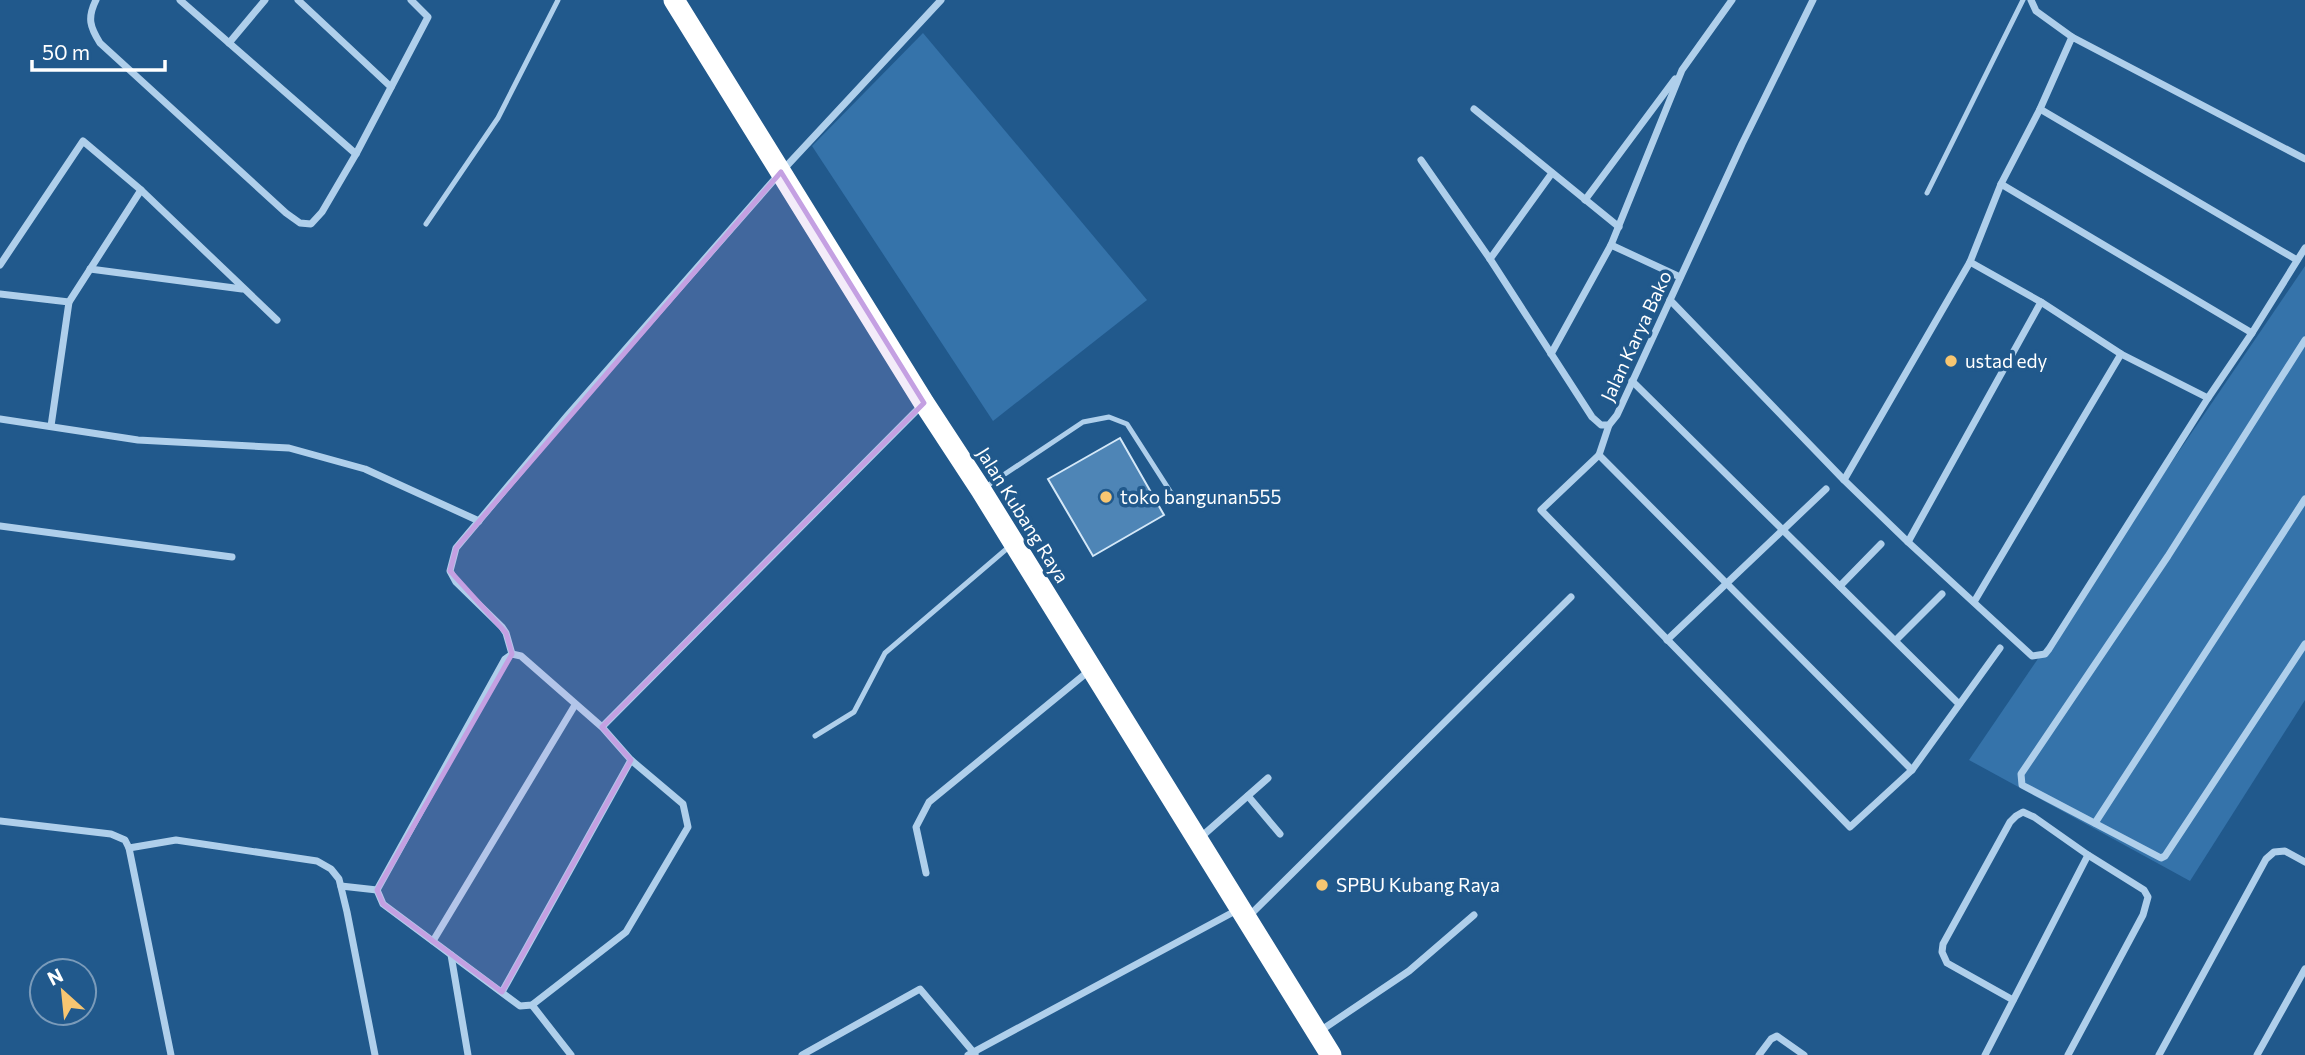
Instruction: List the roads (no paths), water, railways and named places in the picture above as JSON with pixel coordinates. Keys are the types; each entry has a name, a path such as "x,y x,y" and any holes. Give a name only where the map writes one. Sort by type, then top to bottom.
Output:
{"highway":[{"name":"Jalan Kubang Raya","path":"674,0 1331,1055"}],"street":[{"path":"96,0 90,11 89,25 100,43 300,223 311,224 322,212 356,154 428,17 411,0"},
{"path":"180,0 356,154"},
{"path":"229,43 265,0"},
{"path":"298,0 391,87"},
{"path":"512,654 506,633 456,582 450,571 456,548 780,172 941,0"},
{"path":"1585,200 1732,0"},
{"name":"Jalan Karya Bako","path":"1421,160 1490,259 1592,417 1601,425 1609,425 1617,415 1742,144 1813,0"},
{"path":"2031,0 2036,11 2072,37 2305,159"},
{"path":"1844,480 1969,262 2001,184 2040,109 2072,37"},
{"path":"1551,354 1611,245 1682,70"},
{"path":"1474,109 1619,227"},
{"path":"2040,109 2297,260"},
{"path":"0,265 83,141 141,190 277,320"},
{"path":"1490,259 1552,173"},
{"path":"2001,184 2252,333"},
{"path":"51,426 69,302 141,190"},
{"path":"1611,245 1680,277"},
{"path":"1670,300 1844,480 2032,656 2045,654 2305,248"},
{"path":"1969,262 2041,302 2121,354 2208,398"},
{"path":"90,269 244,289"},
{"path":"0,294 69,302"},
{"path":"1908,542 2041,302"},
{"path":"2305,340 2168,556 2021,774 2022,785 2161,858 2165,856 2305,644"},
{"path":"1974,602 2121,354"},
{"path":"1632,381 1959,704"},
{"path":"602,727 924,403"},
{"path":"0,419 138,440 289,449 365,469 479,521"},
{"path":"1609,425 1599,455 1541,510 1850,827 1912,770 2000,648"},
{"path":"1599,455 1912,770"},
{"path":"1667,640 1826,489"},
{"path":"2095,823 2305,499"},
{"path":"0,526 232,557"},
{"path":"1840,586 1881,544"},
{"path":"1896,640 1942,594"},
{"path":"802,1055 919,989 972,1054 1242,914 1570,597"},
{"path":"512,654 521,656 602,727 631,760 682,804 688,827 626,932 532,1005 520,1006 383,904 377,890 505,659 512,654"},
{"path":"926,873 916,827 929,802 1091,668"},
{"path":"433,941 575,705"},
{"path":"502,992 631,760"},
{"path":"1198,840 1268,778"},
{"path":"1248,796 1280,834"},
{"path":"2013,1000 1947,963 1942,952 1943,944 2015,816 2023,812 2144,890 2148,897 2143,915 2068,1055"},
{"path":"0,821 111,834 125,840 129,848 171,1055"},
{"path":"129,848 176,840 317,861 331,869 341,886 375,1055"},
{"path":"2159,1055 2266,859 2274,852 2285,851 2305,862"},
{"path":"1985,1055 2088,855"},
{"path":"341,886 377,890"},
{"path":"1317,1034 1409,971 1474,915"},
{"path":"451,954 468,1055"},
{"path":"2257,1055 2305,969"},
{"path":"532,1005 570,1054"},
{"path":"1759,1055 1771,1039 1777,1036 1804,1055"}],"lane":[{"path":"426,224 498,118 558,0"},
{"path":"1927,193 2023,0"},
{"path":"981,490 1083,422 1109,417 1127,424 1177,502"},
{"path":"815,736 854,712 885,653 1014,543"}],"place":[{"name":"ustad edy","path":"1951,361"},
{"name":"toko bangunan555","path":"1106,497"},
{"name":"SPBU Kubang Raya","path":"1322,885"}]}
